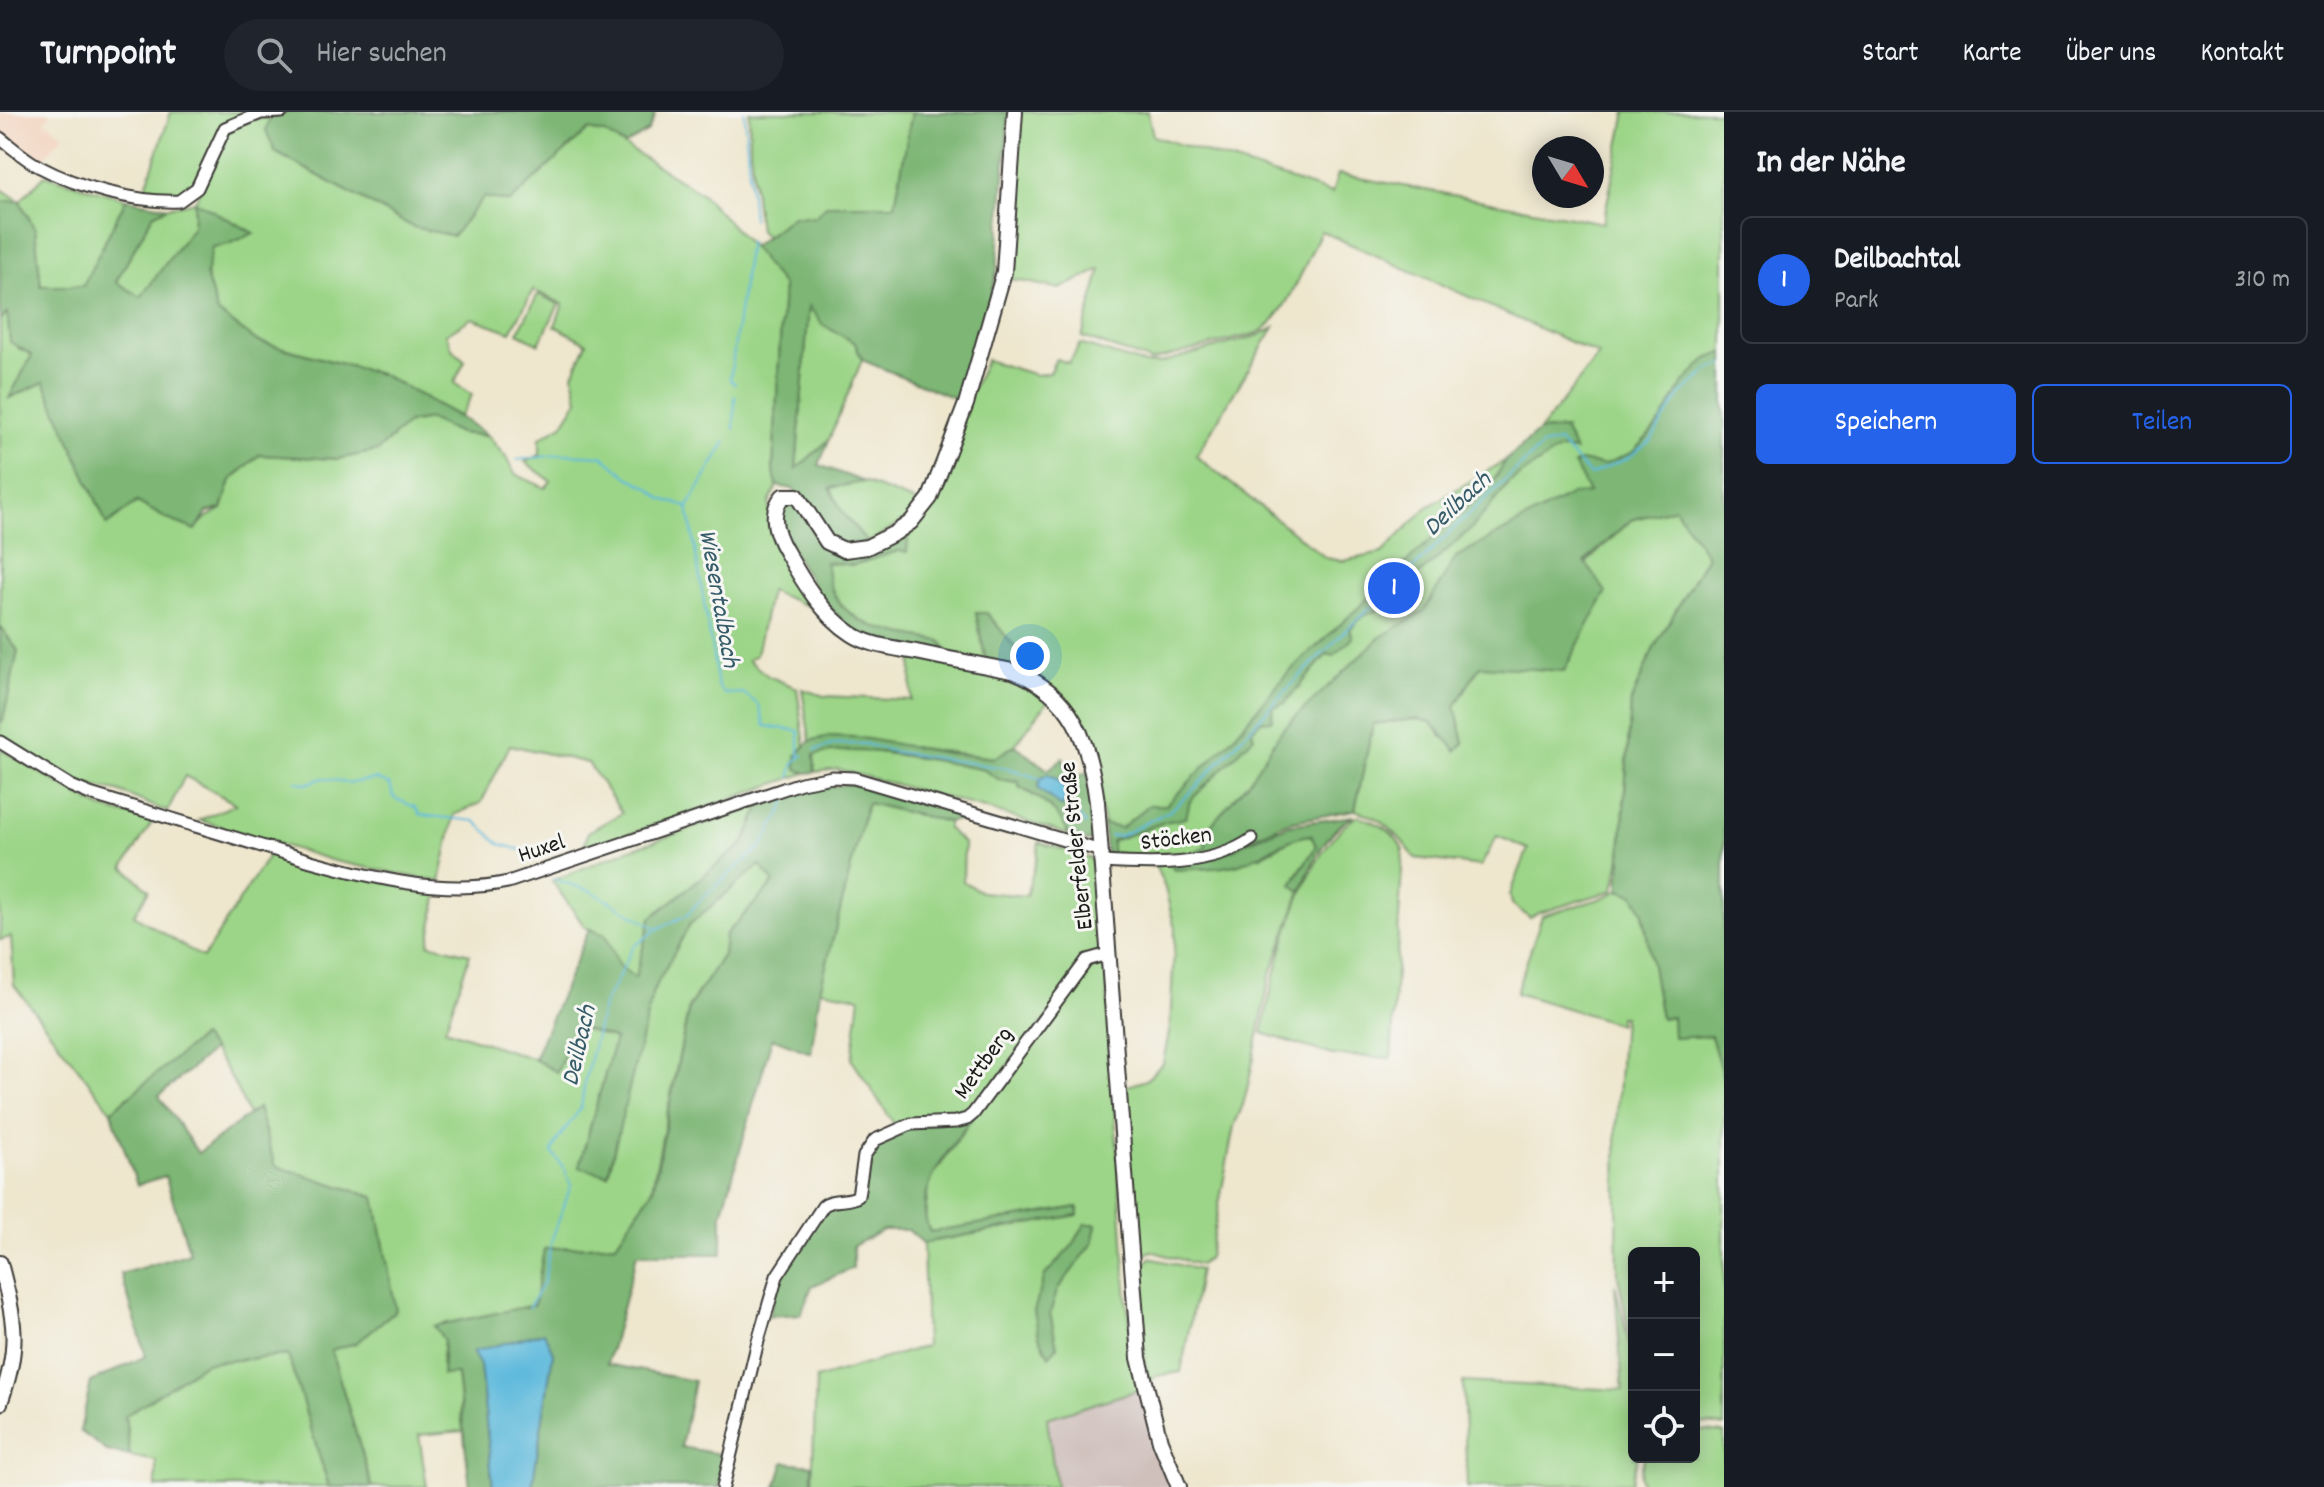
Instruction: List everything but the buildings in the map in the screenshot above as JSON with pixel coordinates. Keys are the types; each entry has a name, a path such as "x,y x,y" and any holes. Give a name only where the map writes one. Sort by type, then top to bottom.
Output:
{"main road":[{"name":"Elberfelder Straße","path":"1015,112 1013,177 1004,272 966,404 930,498 911,522 895,533 854,550 835,548 827,542 797,496 783,496 778,502 775,523 782,545 814,596 832,618 855,636 882,645 1013,671 1031,678 1064,704 1078,727 1088,752 1095,789 1102,856 1139,1358 1160,1441 1179,1487"},
{"path":"0,1263 14,1320 15,1341 13,1362 0,1403"}],"street":[{"path":"0,138 38,166 98,188 131,196 179,201 197,188 225,128 261,113 282,112"},
{"name":"Huxel","path":"0,742 90,794 311,861 446,888 484,887 508,882 801,783 832,777 854,778 1102,856"},
{"name":"Stöcken","path":"1102,856 1150,864 1208,857 1235,850 1252,839"},
{"name":"Mettberg","path":"723,1487 777,1276 823,1206 828,1201 855,1199 858,1196 864,1156 875,1140 911,1124 956,1122 973,1114 1087,960 1108,954"}],"shaded area":[{"path":"0,112 52,112 45,121 63,135 41,162 0,134"},
{"path":"1142,1389 1174,1487 1056,1487 1047,1418"}],"green space":[{"path":"171,112 242,112 187,192 173,197 144,192"},
{"path":"290,112 648,112 655,115 648,131 625,145 604,133 588,130 510,202 484,197 453,236 413,227 275,152 266,130 270,118"},
{"path":"749,112 912,112 895,205 845,205 815,217 793,216 767,236 759,231"},
{"path":"912,112 1009,112 997,270 963,402 862,360 855,343 823,325 809,306 796,469 829,440 819,465 864,482 830,488 842,512 868,543 835,543 793,489 777,486 773,468 783,286 752,247 793,216 815,217 827,205 895,205"},
{"path":"1019,112 1148,112 1153,136 1332,193 1338,174 1603,223 1626,112 1724,112 1724,376 1657,441 1299,758 1277,829 1269,834 1261,856 1296,837 1311,835 1316,846 1293,884 1301,891 1270,976 1249,1081 1234,1126 1209,1257 1200,1265 1151,1251 1145,1254 1137,1274 1121,1088 1146,1080 1163,1063 1170,1027 1175,929 1165,888 1155,865 1111,858 1085,733 1039,676 976,613 986,661 950,654 941,641 863,622 839,602 830,584 825,562 853,565 898,551 986,360 1036,375 1049,373 1056,359 1069,363 1080,344 1145,364 1160,363 1260,335 1274,327 1196,456 1326,558 1343,561 1382,553 1426,508 1506,460 1493,481 1564,429 1539,431 1599,355 1321,231 1287,302 1258,333 1151,361 1082,337 1101,269 1060,289 1006,278"},
{"path":"270,118 275,152 413,227 484,197 510,202 588,130 604,133 701,193 752,247 783,285 773,468 777,486 769,504 770,523 809,596 810,607 770,591 756,655 748,660 768,676 797,688 805,746 796,756 797,769 806,773 584,847 588,832 622,813 588,763 510,745 481,803 454,815 440,882 334,861 199,820 236,804 185,776 167,812 118,791 86,785 0,736 18,651 0,626 0,320 8,312 18,348 33,355 11,397 44,382 137,502 167,519 196,528 222,509 231,480 259,455 337,459 377,451 408,423 430,419 459,433 488,436 515,474 545,488 551,481 525,462 540,455 540,438 562,425 578,400 573,374 587,343 555,326 563,304 533,290 511,332 472,318 446,334 452,349 465,361 454,383 472,395 460,417 383,375 257,341 217,312 206,274 212,246 229,244 253,233 195,202 193,227 141,297 116,282 153,215 168,207 195,201 225,128 251,119"},
{"path":"45,175 126,199 83,287 41,287 35,229 20,202 0,201 0,188 20,201"},
{"path":"126,199 168,207 153,215 116,282 141,297 193,227 195,201 254,233 229,244 212,247 206,275 217,312 257,341 383,375 488,436 459,433 429,419 408,423 377,451 337,459 259,455 231,480 222,509 207,512 196,530 167,519 137,502 107,525 44,382 9,398 32,355 10,342 7,313 0,320 0,201 20,201 35,229 41,286 83,286"},
{"path":"538,294 559,304 539,344 518,333"},
{"path":"809,304 823,325 855,343 862,360 829,440 796,470"},
{"path":"1724,352 1724,1081 1711,1036 1673,1038 1672,1017 1661,1019 1643,912 1634,895 1619,890 1631,701 1653,650 1707,556 1675,508 1631,520 1585,562 1606,592 1564,671 1480,666 1455,706 1464,743 1456,751 1431,722 1416,719 1373,724 1355,810 1288,822 1251,838 1235,849 1169,861 1206,847 1204,833 1248,782 1282,730 1379,638 1424,611 1456,557 1572,494 1589,493 1574,464 1580,461 1604,465 1633,452 1660,423 1682,385 1705,360"},
{"path":"1564,429 1575,451 1560,449 1510,482 1472,528 1379,610 1363,616 1350,629 1353,638 1334,656 1327,654 1285,703 1273,707 1272,720 1261,721 1252,730 1254,737 1190,801 1186,818 1165,822 1112,841 1112,852 1124,855 1123,861 1107,856 1103,824 1121,828 1149,805 1166,805 1229,742 1286,675 1493,482 1506,460 1539,431"},
{"path":"864,482 921,504 908,518 868,543 842,512 830,487"},
{"path":"793,502 838,553 909,529 907,552 898,551 853,565 826,562 830,585 839,602 863,621 878,628 941,641 949,654 868,638 847,625 820,597 781,532 782,506"},
{"path":"1675,508 1707,556 1653,650 1631,701 1621,851 1614,890 1530,918 1512,904 1510,895 1528,849 1497,836 1481,866 1415,858 1390,828 1355,810 1373,724 1416,719 1432,722 1442,737 1464,743 1455,706 1480,666 1631,520"},
{"path":"976,613 987,613 1039,676 986,661"},
{"path":"0,626 18,651 3,721 0,721"},
{"path":"912,656 1026,679 1051,697 1015,745 994,758 830,736 810,741 802,689 824,696 911,700"},
{"path":"830,736 856,737 994,758 1015,745 1048,770 1063,758 1069,779 1088,772 1093,840 1069,835 1054,812 1019,787 1019,782 1000,780 984,770 899,754 854,751 814,755 815,772 806,773 797,769 796,756 810,741"},
{"path":"0,749 101,808 153,821 124,867 149,890 134,915 203,958 269,854 312,867 438,891 429,944 470,954 445,1029 534,1059 557,1071 576,1026 615,1039 579,1166 607,1175 653,991 690,924 760,864 774,883 725,935 723,955 689,1007 651,1192 616,1244 545,1249 534,1305 444,1340 441,1364 457,1374 463,1431 419,1435 427,1487 372,1487 331,1350 375,1197 275,1166 258,1108 248,1115 229,1074 201,1037 111,1111 14,985 11,937 0,940"},
{"path":"832,750 863,750 946,762 984,770 1000,780 1020,782 1019,787 1042,801 1062,819 1069,835 984,808 838,769 815,772 814,755"},
{"path":"848,784 871,786 970,818 948,822 867,803 820,990 811,1053 772,1038 722,1214 722,1254 637,1254 607,1364 694,1381 681,1447 726,1455 719,1487 532,1487 553,1353 473,1352 480,1365 493,1487 470,1487 457,1374 442,1375 444,1340 434,1326 534,1305 544,1249 616,1244 653,1189 689,1007 723,955 725,935 774,883 760,865 690,924 653,991 608,1175 579,1167 615,1039 576,1026 557,1072 534,1059 589,929 605,935 619,966 635,978 651,918 744,843 761,805 793,793"},
{"path":"867,803 948,822 948,829 964,844 963,881 981,892 1026,896 1039,842 1092,859 1102,953 1097,954 966,1118 896,1127 852,1060 860,997 820,990"},
{"path":"761,805 744,843 651,918 635,979 619,966 605,935 585,927 552,881 625,851"},
{"path":"1354,816 1328,838 1301,891 1292,885 1316,846 1311,835 1231,866 1174,870 1169,863 1252,840 1289,825"},
{"path":"1358,816 1384,828 1403,849 1391,1058 1332,1055 1262,1033 1283,946 1306,883 1338,832"},
{"path":"1619,890 1634,895 1643,912 1661,1018 1672,1017 1711,1036 1724,1081 1724,1426 1700,1424 1700,1247 1628,1247 1628,1326 1618,1275 1616,1130 1623,1016 1619,1016 1619,1024 1516,993 1542,916 1600,899"},
{"path":"1105,958 1127,1302 1142,1389 1047,1418 1056,1487 812,1487 816,1379 926,1346 923,1243 1078,1215 1078,1207 930,1232 925,1221 928,1184 974,1115 1088,962"},
{"path":"201,1037 213,1050 159,1096 198,1153 258,1108 275,1166 375,1197 396,1310 356,1343 331,1350 372,1487 329,1487 288,1355 205,1363 125,1416 130,1456 107,1451 80,1431 91,1382 146,1356 121,1274 190,1253 165,1176 137,1185 111,1111"},
{"path":"974,1115 945,1155 929,1185 925,1216 930,1232 1078,1207 1078,1215 923,1243 908,1230 883,1230 853,1246 853,1268 812,1286 801,1314 769,1316 781,1273 824,1208 854,1202 871,1148 896,1131"},
{"path":"1085,1224 1096,1224 1093,1243 1058,1289 1050,1313 1057,1347 1049,1356 1039,1337 1034,1311 1045,1275 1073,1245"},
{"path":"1150,1258 1200,1270 1181,1372 1156,1376 1149,1383 1138,1299 1143,1268"},
{"path":"1615,1285 1628,1339 1628,1463 1636,1463 1631,1483 1467,1487 1463,1382 1623,1390"},
{"path":"288,1355 329,1487 156,1487 156,1461 130,1456 125,1416 205,1363"},
{"path":"1700,1431 1724,1433 1724,1487 1642,1487 1643,1463 1700,1463"},
{"path":"784,1462 812,1465 812,1487 776,1487"}],"water":[{"path":"1048,774 1060,782 1068,794 1062,807 1038,789 1040,779"},
{"path":"544,1332 553,1353 532,1487 493,1487 480,1365 472,1352"}],"waterway":[{"name":"Wiesentalbach","path":"744,112 753,220"},
{"name":"Wiesentalbach","path":"735,384 730,379 749,241"},
{"name":"Deilbach","path":"1110,836 1120,836 1171,810 1348,628 1542,446 1559,442 1590,475 1628,458 1651,440 1679,396 1709,370 1724,364"},
{"name":"Wiesentalbach","path":"734,429 735,396"},
{"name":"Wiesentalbach","path":"726,441 688,507 718,686 725,694 743,693 759,705 765,726 799,731 799,759"},
{"path":"517,460 565,454 603,456 662,499 687,507"},
{"name":"Deilbach","path":"815,750 836,744 865,744 896,752 1011,769 1040,779"},
{"name":"Deilbach","path":"790,778 794,763 803,755"},
{"path":"296,781 306,784 323,778 350,783 376,779 390,785 394,798 415,807 420,815 475,821 500,844 525,851 534,859"},
{"name":"Deilbach","path":"529,1307 544,1281 551,1242 571,1185 552,1152 581,1108 604,1002 633,947 657,929 687,915 703,897 762,846 785,805 786,796"},
{"name":"Deilbach","path":"1063,800 1086,824"},
{"path":"553,879 591,891 656,928"}],"place":[{"name":"Deilbachtal","path":"1394,588"}]}
